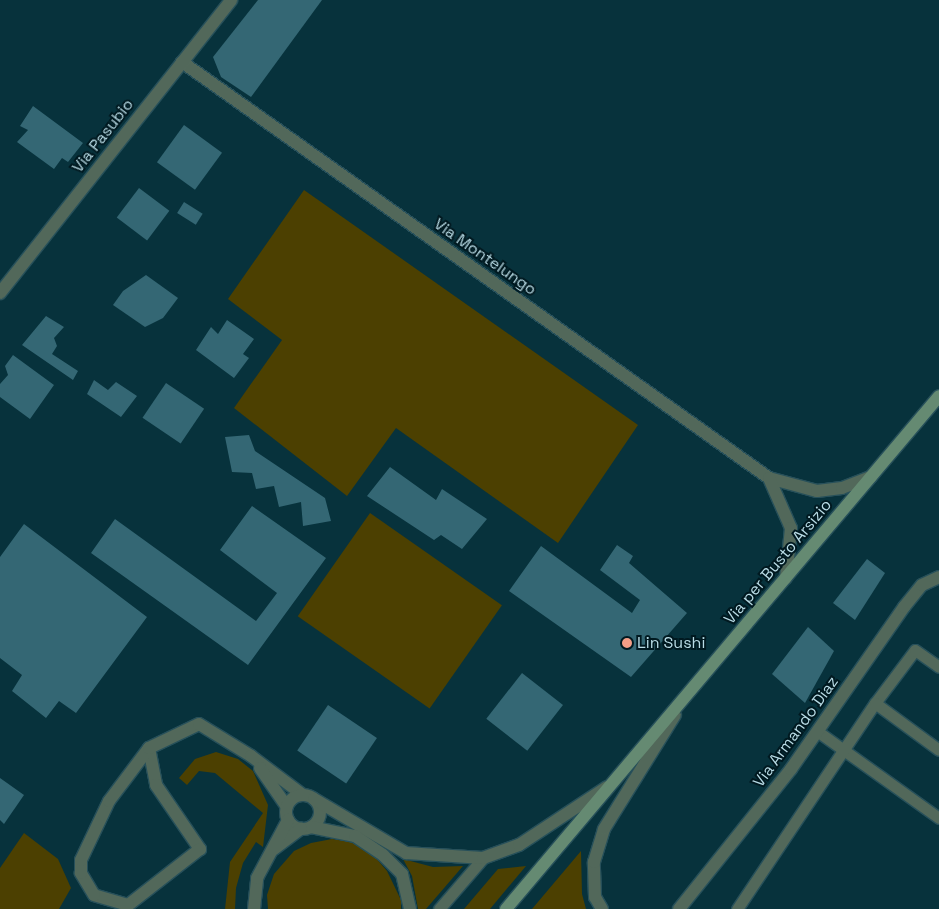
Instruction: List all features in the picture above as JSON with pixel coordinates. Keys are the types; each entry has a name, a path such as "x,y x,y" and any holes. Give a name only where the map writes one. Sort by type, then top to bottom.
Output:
{"main road":[{"name":"Via per Busto Arsizio","path":"506,909 621,777 939,396"}],"street":[{"name":"Via Pasubio","path":"0,292 231,0"},
{"name":"Via Montelungo","path":"182,62 769,478 817,490 842,488 871,477"},
{"path":"769,478 791,528 786,578"},
{"name":"Via Armando Diaz","path":"679,909 817,731 904,607 922,585 939,577"},
{"path":"602,909 595,897 594,862 604,829 688,695"},
{"path":"149,748 156,785 200,849 128,905 94,895 81,874 81,860 109,801 149,748 199,724 251,756 308,797 406,853 483,858 519,845 621,777"},
{"path":"251,756 288,807"},
{"path":"254,909 257,878 288,820 288,807 292,799 308,797"},
{"path":"272,851 306,828 320,814 308,797"},
{"path":"288,820 306,828 355,836 383,855 402,874 410,909"}],"lane":[{"path":"736,909 875,703 915,650 939,668"},
{"path":"875,703 939,750"},
{"path":"817,731 939,818"},
{"path":"439,909 483,858"}],"shaded area":[{"path":"304,190 638,425 558,543 396,428 347,496 234,408 282,340 228,299"},
{"path":"370,513 502,605 430,709 298,616"},
{"path":"216,752 238,759 253,771 268,805 263,847 256,842 243,863 236,888 235,909 225,909 230,862 263,813 215,773 199,771 187,785 179,778 195,759"},
{"path":"24,833 58,859 71,888 59,909 0,909 0,868"},
{"path":"332,839 352,842 375,857 387,871 401,900 401,909 268,909 267,895 274,874 294,851 311,843"},
{"path":"581,851 582,894 586,909 532,909"},
{"path":"403,859 433,867 463,866 426,909 418,909 412,876"},
{"path":"526,866 490,909 464,909 498,869"}],"building":[{"path":"258,0 322,0 251,97 221,77 213,57"},
{"path":"33,106 83,143 68,162 62,158 54,169 17,142 28,130 20,126"},
{"path":"184,125 222,153 195,190 157,162"},
{"path":"139,188 169,211 147,240 117,218"},
{"path":"184,202 203,214 196,225 177,213"},
{"path":"146,275 178,298 163,318 145,327 113,305 123,291"},
{"path":"46,316 64,327 54,338 57,346 52,354 78,371 73,380 22,345"},
{"path":"227,320 254,339 243,354 249,358 234,378 196,350 211,327 218,334"},
{"path":"13,355 54,385 30,419 0,397 0,384 8,375 5,366"},
{"path":"94,380 108,390 116,382 137,396 121,417 87,394"},
{"path":"166,383 204,409 181,444 143,418"},
{"path":"249,435 255,451 325,498 331,521 303,526 301,502 279,507 274,486 256,489 252,473 232,472 225,437"},
{"path":"390,467 436,500 442,489 487,519 462,549 441,535 434,540 367,496"},
{"path":"252,506 326,558 248,665 91,553 115,519 256,621 277,593 220,550"},
{"path":"24,524 147,617 76,713 59,701 46,718 12,691 22,675 0,658 0,557"},
{"path":"617,545 633,556 629,563 687,613 631,677 509,591 541,546 632,613 640,600 600,570"},
{"path":"867,559 885,573 855,620 833,603"},
{"path":"808,627 834,651 805,703 772,674"},
{"path":"522,673 563,705 527,751 486,719"},
{"path":"328,705 377,738 346,784 297,751"},
{"path":"0,778 24,795 4,824 0,820"}],"place":[{"name":"Lin Sushi","path":"627,643"}]}
